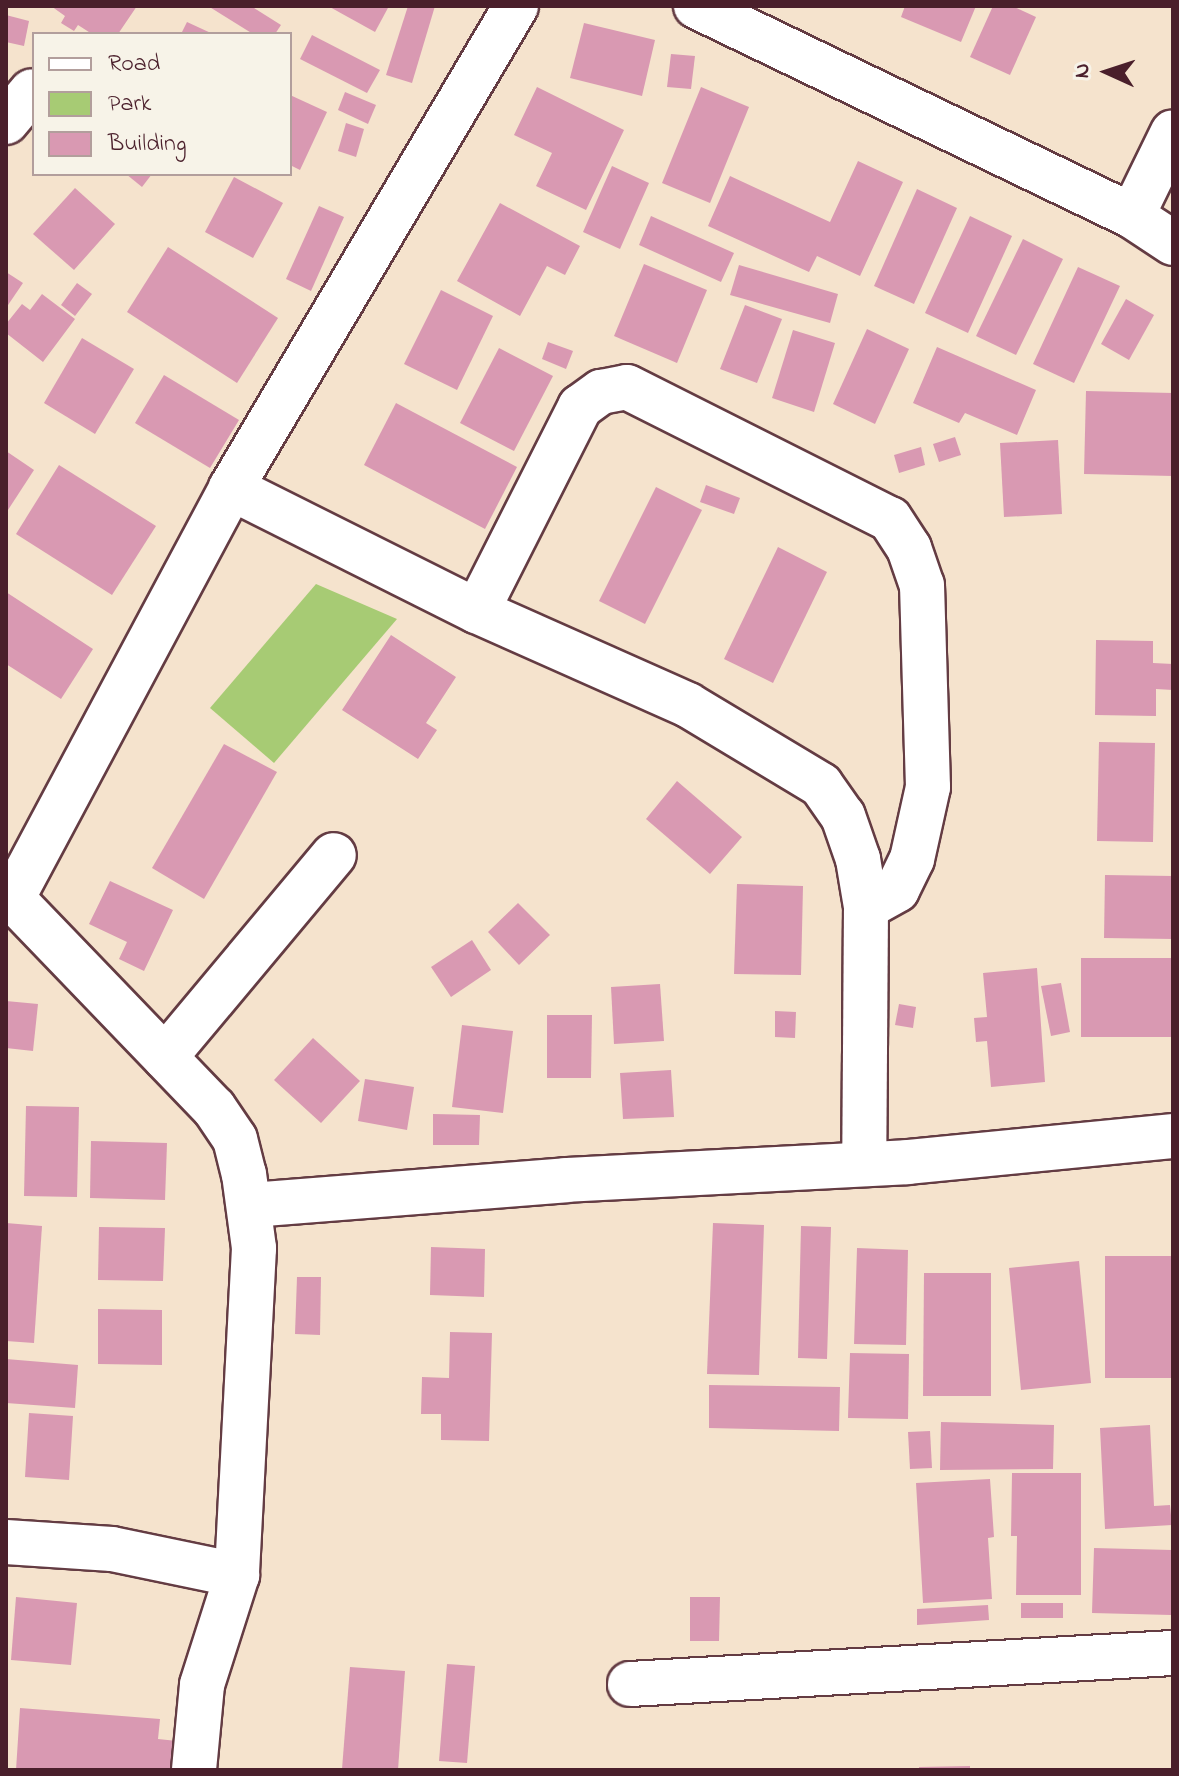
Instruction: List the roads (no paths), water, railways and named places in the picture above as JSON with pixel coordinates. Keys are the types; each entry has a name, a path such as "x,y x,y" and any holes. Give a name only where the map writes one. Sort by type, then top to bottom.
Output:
{"street":[{"path":"194,1770 202,1685 237,1575 254,1248 251,1205 235,1139 214,1108 9,895 231,488 516,6"},
{"path":"696,6 1132,216 1173,243"},
{"path":"1132,216 1173,132"},
{"path":"477,611 580,407 601,392 627,387 890,519 909,548 922,585 928,787 912,859 897,890 866,907"},
{"path":"231,488 477,611 688,705 821,785 843,816 858,859 866,907 864,1164"},
{"path":"165,1057 334,855"},
{"path":"251,1205 566,1180 864,1164 1173,1136"},
{"path":"6,1542 112,1549 237,1575"},
{"path":"630,1684 1173,1653"}]}
